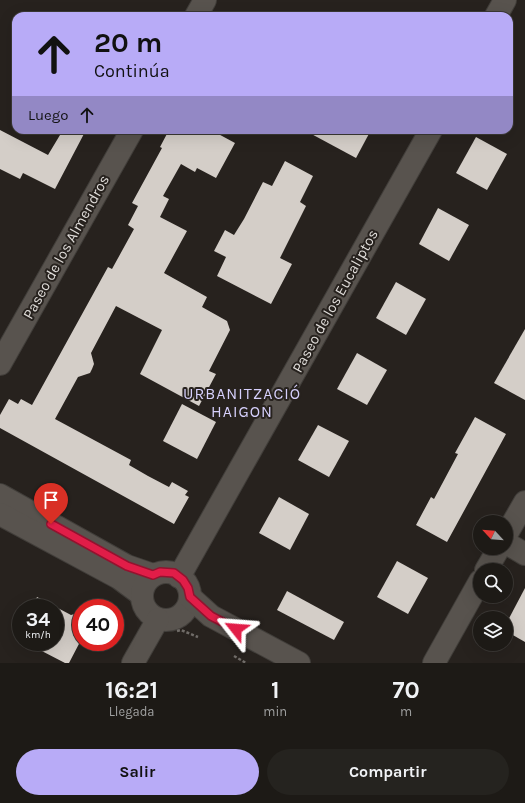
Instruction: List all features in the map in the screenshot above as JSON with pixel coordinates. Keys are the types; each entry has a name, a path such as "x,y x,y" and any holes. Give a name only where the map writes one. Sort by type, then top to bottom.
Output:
{"street":[{"path":"198,12 205,0"},
{"path":"498,12 505,0"},
{"name":"Paseo de los Almendros","path":"0,364 130,134"},
{"name":"Paseo de los Eucaliptos","path":"179,577 429,134"},
{"path":"0,495 127,566 153,575"},
{"path":"513,523 525,502"},
{"path":"0,514 119,578 142,595"},
{"path":"513,547 525,554"},
{"path":"160,572 174,573 179,577 188,588 185,606 171,619 158,619 148,612 142,601 142,591 148,580 153,575 160,572"},
{"path":"434,663 473,593"},
{"path":"185,606 205,625 271,663"},
{"path":"185,606 211,616 299,663"},
{"path":"133,663 158,619"}],"building":[{"path":"0,130 48,155 61,134 84,134 55,189 23,173 20,179 0,169"},
{"path":"167,134 218,134 235,143 216,178 197,168 195,172 181,164 163,196 169,199 160,217 187,231 164,273 207,297 202,307 227,321 230,330 209,371 216,374 199,406 140,374 162,330 116,306 91,353 94,364 90,373 78,377 55,419 131,460 129,465 148,476 169,487 172,482 188,491 185,495 189,497 174,524 0,428 0,415 9,399 18,404 21,399 32,405 108,267 112,269 134,229 128,225 138,206 132,203 162,148 160,147"},
{"path":"311,134 369,134 356,158"},
{"path":"476,137 507,154 487,190 456,173"},
{"path":"285,161 313,176 300,202 306,206 280,258 292,264 271,304 217,276 226,257 214,251 225,230 234,235 263,182 272,186"},
{"path":"438,208 469,225 449,261 419,244"},
{"path":"396,282 426,299 406,335 376,318"},
{"path":"525,329 525,400 494,383"},
{"path":"357,353 387,370 367,405 337,389"},
{"path":"182,404 216,422 197,459 163,441"},
{"path":"475,417 506,434 447,542 416,525 431,497 434,499 458,454 455,453"},
{"path":"318,425 349,441 329,477 298,460"},
{"path":"279,497 309,514 290,550 259,533"},
{"path":"397,561 428,578 408,614 377,597"},
{"path":"525,588 525,642 513,635 513,611"},
{"path":"287,591 344,622 334,640 277,610"},
{"path":"64,611 72,615 72,651 75,651 69,663 65,663 42,651 64,651"}],"district":[{"name":"URBANITZACIÓ HAIGON","path":"242,402"}],"route":[{"path":"51,524 127,566 153,575 160,572 174,573 183,580 188,588 190,597 211,616 236,629"}]}
